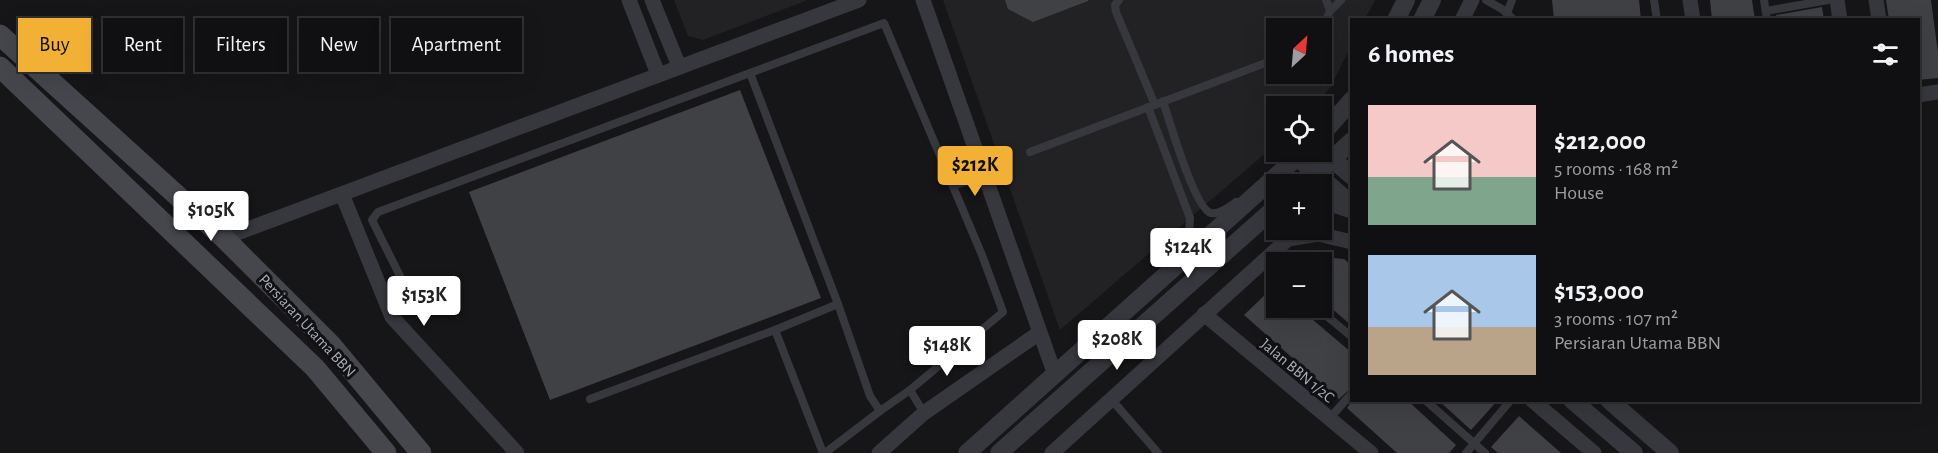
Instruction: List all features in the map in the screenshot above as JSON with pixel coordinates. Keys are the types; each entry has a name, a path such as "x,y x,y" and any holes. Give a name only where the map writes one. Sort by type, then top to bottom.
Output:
{"main road":[{"name":"Persiaran Utama BBN","path":"0,35 224,238 331,345 421,453"},
{"name":"Persiaran Utama BBN","path":"0,67 315,368 386,453"}],"street":[{"path":"629,0 658,74"},
{"path":"652,0 680,66"},
{"path":"224,238 859,0"},
{"path":"923,0 1055,375 1061,379 1071,377 1103,354 1117,349"},
{"path":"1397,18 1406,0"},
{"path":"1423,18 1432,0"},
{"path":"1464,18 1472,0"},
{"path":"1690,0 1693,18"},
{"path":"1837,0 1840,18"},
{"path":"1876,0 1879,18"},
{"path":"1920,94 1938,92"},
{"path":"1332,123 1350,102"},
{"path":"1332,152 1350,142"},
{"path":"1332,159 1350,174"},
{"path":"968,453 1291,162"},
{"path":"1332,192 1350,204"},
{"path":"342,194 392,316 517,453"},
{"path":"1332,203 1350,209"},
{"path":"999,453 1266,217"},
{"path":"1052,453 1288,239 1318,234 1350,240"},
{"name":"Jalan BBN 1/2C","path":"1204,314 1370,453"},
{"path":"879,453 924,413 1039,333"},
{"path":"1534,402 1594,453"},
{"path":"1574,402 1634,453"},
{"path":"1611,402 1670,453"}],"lane":[{"path":"1119,0 1115,5 1116,12 1155,104 1204,209 1212,213 1221,212 1263,186"},
{"path":"1326,0 1330,11"},
{"path":"1327,18 1333,0"},
{"path":"1330,11 1341,0"},
{"path":"1486,0 1512,18"},
{"path":"1507,13 1511,0"},
{"path":"1654,0 1657,18"},
{"path":"1764,0 1766,15 1828,0"},
{"path":"402,278 372,220 378,212 884,23 1003,312 910,390 824,453 775,330"},
{"path":"1030,152 1266,63"},
{"path":"750,73 838,304 870,396 880,411"},
{"path":"1155,104 1190,218 1189,234 1159,281"},
{"path":"953,186 985,174"},
{"path":"590,399 838,304"},
{"path":"1329,318 1350,335"},
{"path":"910,390 924,413"},
{"path":"1329,419 1350,395"},
{"path":"1111,399 1158,453"},
{"path":"1427,402 1485,453"},
{"path":"1466,453 1510,402"}],"shaded area":[{"path":"674,0 808,0 703,40 688,36"},
{"path":"943,0 1375,0 1366,18 1350,18 1350,48 1332,84 1323,96 1266,96 1266,153 1060,330"}],"building":[{"path":"1005,0 1088,1 1033,22 1008,9"},
{"path":"1552,0 1639,0 1641,18 1554,18"},
{"path":"1710,0 1752,0 1755,18 1712,18"},
{"path":"1886,0 1931,0 1938,53 1938,78 1920,80 1920,18 1889,18"},
{"path":"1822,7 1824,18 1777,18 1776,15"},
{"path":"740,90 821,298 550,400 469,192"},
{"path":"1332,258 1344,259 1350,264 1350,324 1332,309"},
{"path":"1266,294 1266,318 1311,318 1350,351 1350,389 1339,399 1244,315"},
{"path":"1352,402 1409,402 1456,445 1449,453 1397,453 1347,408"},
{"path":"1440,402 1496,402 1471,430"},
{"path":"1519,416 1561,453 1498,453 1491,447"}]}
